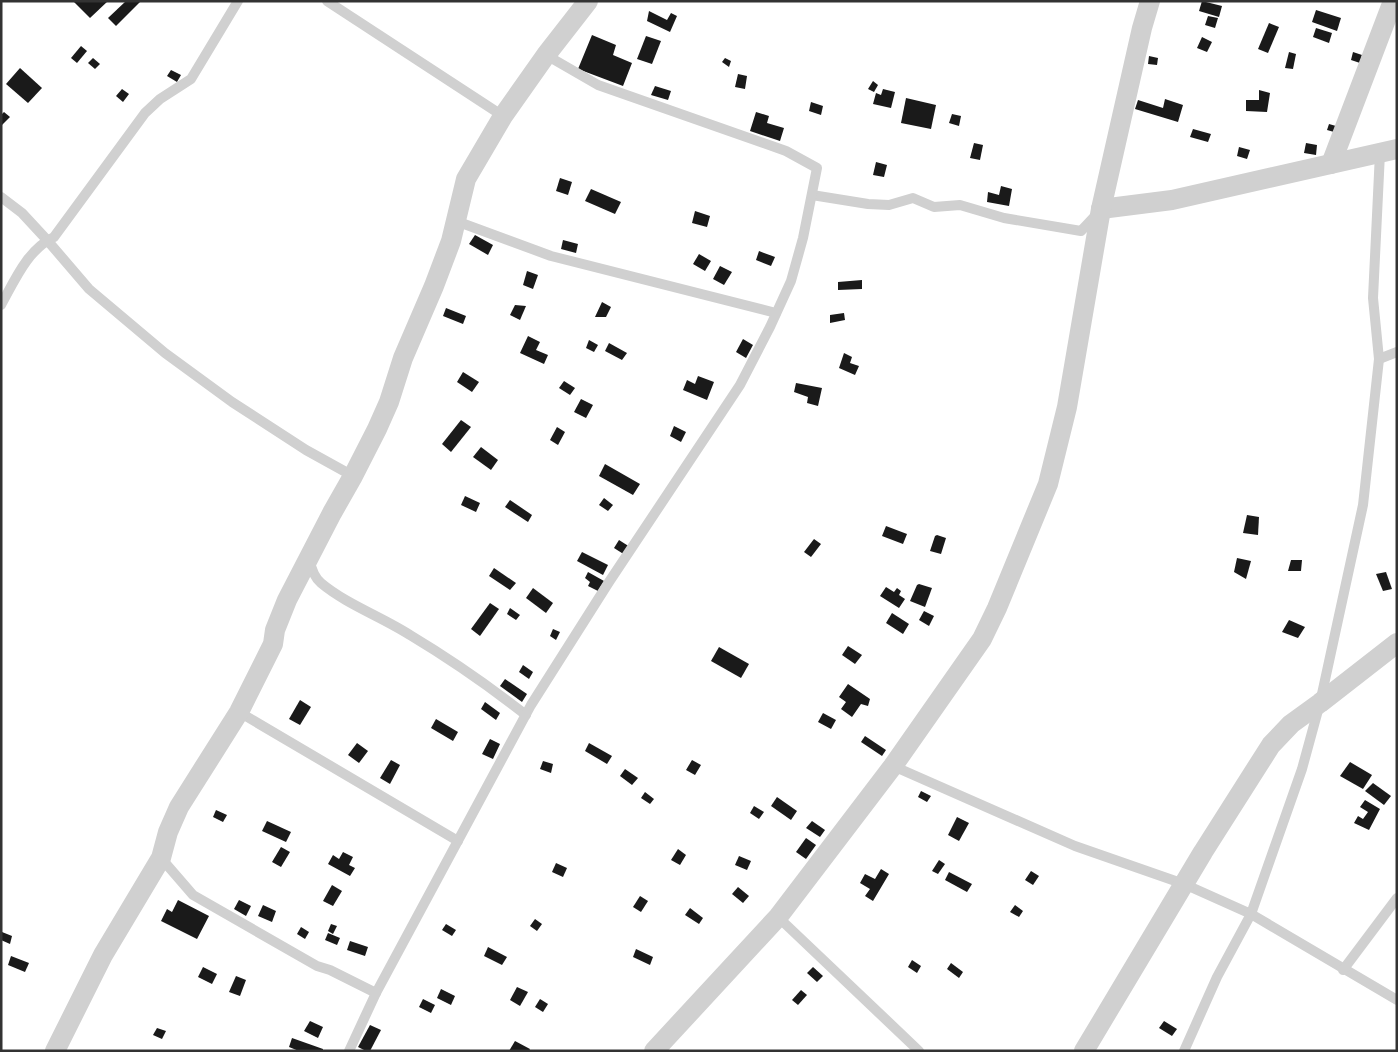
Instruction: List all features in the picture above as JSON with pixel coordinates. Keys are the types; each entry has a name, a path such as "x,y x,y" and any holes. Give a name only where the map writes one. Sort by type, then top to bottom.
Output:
{"street":[{"path":"55,1051 103,955 161,858 168,832 179,807 240,712 268,657 273,644 275,630 287,600 353,476 389,402 403,358 451,241 466,179 503,116 588,1"},
{"path":"654,1051 778,917 893,766 982,639 997,608 1048,484 1067,407 1100,210 1150,1"},
{"path":"1332,164 1393,1"},
{"path":"1100,210 1172,200 1389,151"},
{"path":"1084,1051 1184,884 1271,745 1291,724 1397,643"}],"lane":[{"path":"1,305 26,260 47,240 54,237 145,113 160,98 191,79 238,1"},
{"path":"327,1 503,116"},
{"path":"348,1051 376,993 526,715 614,575 740,385 776,313 790,280 803,238 812,194 817,168 803,159 786,151 598,85 546,56"},
{"path":"1184,1051 1217,977 1251,914 1302,769 1320,703 1363,506 1379,359 1373,298 1389,151"},
{"path":"812,194 868,204 889,205 913,198 934,207 960,205 1004,218 1081,231 1100,210"},
{"path":"1,197 22,213 89,289 165,353 232,402 306,450 353,476"},
{"path":"456,221 551,256 776,313"},
{"path":"1379,359 1397,352"},
{"path":"308,559 314,576 322,584 410,635 499,694 526,715"},
{"path":"240,712 458,841"},
{"path":"893,766 1075,846 1184,884 1251,914 1343,970 1397,1000"},
{"path":"161,858 193,895 317,966 330,970 376,993"},
{"path":"1343,970 1397,898"},
{"path":"778,917 919,1051"}],"building":[{"path":"73,1 108,1 90,18"},
{"path":"126,1 140,2 116,26 108,18"},
{"path":"1202,1 1222,6 1219,17 1199,11"},
{"path":"1316,10 1341,18 1337,31 1312,22"},
{"path":"649,11 667,20 671,13 677,16 670,32 647,21"},
{"path":"1208,16 1218,18 1215,28 1205,25"},
{"path":"1269,23 1279,27 1268,53 1258,49"},
{"path":"1316,28 1332,33 1329,43 1313,37"},
{"path":"592,35 616,45 613,55 632,63 623,86 578,69"},
{"path":"646,36 661,41 652,64 637,59"},
{"path":"1202,37 1212,42 1207,52 1197,48"},
{"path":"81,46 87,51 77,63 71,58"},
{"path":"1289,52 1296,54 1293,69 1285,68"},
{"path":"1353,52 1362,55 1360,63 1351,60"},
{"path":"1149,56 1158,58 1157,65 1148,64"},
{"path":"93,58 100,64 95,69 88,63"},
{"path":"725,58 731,61 729,67 722,62"},
{"path":"20,68 42,88 28,103 6,84"},
{"path":"171,70 181,75 177,82 167,76"},
{"path":"738,74 747,76 745,89 735,87"},
{"path":"873,81 878,85 874,92 868,89"},
{"path":"655,86 671,91 668,100 651,95"},
{"path":"122,89 129,94 123,102 116,96"},
{"path":"883,89 895,92 891,108 873,104 876,93 881,95"},
{"path":"1259,90 1270,93 1267,112 1246,111 1246,100 1259,100"},
{"path":"906,98 936,105 931,129 901,123"},
{"path":"1165,99 1183,105 1178,122 1135,109 1138,100 1163,108"},
{"path":"811,102 823,106 821,115 809,111"},
{"path":"4,112 10,117 1,126 1,115"},
{"path":"756,112 769,116 767,123 784,128 780,141 750,131"},
{"path":"952,114 961,116 959,126 949,123"},
{"path":"1329,124 1336,126 1334,132 1327,130"},
{"path":"1193,129 1211,134 1208,142 1190,137"},
{"path":"974,143 983,145 980,160 970,158"},
{"path":"1306,143 1317,145 1316,155 1304,153"},
{"path":"1239,147 1250,150 1247,159 1237,156"},
{"path":"876,162 887,165 884,177 873,175"},
{"path":"560,178 572,182 568,195 556,191"},
{"path":"1001,186 1012,189 1009,206 987,202 988,192 999,195"},
{"path":"591,189 621,202 615,214 585,201"},
{"path":"695,211 710,216 707,227 692,223"},
{"path":"475,235 493,245 488,255 469,244"},
{"path":"563,240 578,244 576,253 561,249"},
{"path":"759,251 775,257 771,266 756,260"},
{"path":"699,254 711,261 705,271 693,264"},
{"path":"720,266 732,272 724,285 713,279"},
{"path":"527,271 538,275 533,289 523,285"},
{"path":"862,280 862,289 838,290 838,282"},
{"path":"602,302 611,307 606,317 595,317"},
{"path":"515,305 526,306 520,320 510,315"},
{"path":"446,308 466,316 463,324 443,316"},
{"path":"844,313 845,320 830,323 830,315"},
{"path":"528,336 540,342 536,350 548,355 544,364 520,353"},
{"path":"743,339 753,345 746,358 736,352"},
{"path":"589,340 598,345 594,352 586,348"},
{"path":"609,343 627,353 622,360 605,351"},
{"path":"844,353 852,357 850,363 859,366 855,375 839,368"},
{"path":"463,372 479,382 472,392 457,382"},
{"path":"698,376 714,382 707,400 683,390 687,380 695,384"},
{"path":"564,381 575,388 570,395 559,388"},
{"path":"796,383 822,388 818,406 807,403 808,397 794,392"},
{"path":"581,399 593,405 586,418 574,412"},
{"path":"461,420 471,427 451,452 442,444"},
{"path":"674,426 686,432 681,442 670,436"},
{"path":"557,427 565,432 558,445 550,440"},
{"path":"481,447 498,460 491,470 473,457"},
{"path":"605,464 640,484 633,495 599,476"},
{"path":"465,496 480,503 476,512 461,505"},
{"path":"604,498 613,505 608,511 599,505"},
{"path":"510,500 532,515 528,522 505,507"},
{"path":"1247,515 1259,517 1258,535 1243,533"},
{"path":"886,526 907,534 903,544 882,536"},
{"path":"937,535 946,538 941,554 930,551"},
{"path":"814,539 821,544 811,557 804,552"},
{"path":"619,540 630,547 625,555 614,548"},
{"path":"582,552 608,565 603,575 577,561"},
{"path":"1237,558 1251,561 1246,579 1234,572"},
{"path":"1291,560 1302,560 1301,571 1288,571"},
{"path":"494,568 516,583 510,590 489,576"},
{"path":"588,572 604,581 598,591 588,586 590,582 585,578"},
{"path":"1386,572 1392,589 1383,591 1376,574"},
{"path":"919,584 932,588 925,607 910,601"},
{"path":"886,587 894,592 897,588 901,591 899,595 905,599 899,608 880,596"},
{"path":"533,588 553,603 546,613 526,598"},
{"path":"490,603 499,609 480,636 471,629"},
{"path":"510,608 520,615 516,620 507,614"},
{"path":"924,611 934,616 929,626 919,620"},
{"path":"892,613 909,624 903,634 886,623"},
{"path":"1289,620 1305,627 1298,638 1282,632"},
{"path":"553,629 560,632 556,640 550,636"},
{"path":"848,646 862,655 855,664 842,655"},
{"path":"719,647 749,664 741,678 711,661"},
{"path":"523,665 533,672 529,679 519,672"},
{"path":"505,679 527,694 522,702 500,686"},
{"path":"848,684 870,699 868,706 861,704 852,717 841,709 846,702 839,697"},
{"path":"300,700 311,707 300,725 289,719"},
{"path":"485,702 500,713 496,720 481,709"},
{"path":"823,713 836,720 831,729 818,722"},
{"path":"436,719 458,732 453,741 431,728"},
{"path":"865,736 886,750 882,756 861,742"},
{"path":"490,739 500,744 493,759 482,754"},
{"path":"357,743 368,751 359,763 348,755"},
{"path":"589,743 612,756 607,764 585,751"},
{"path":"391,760 400,765 390,784 380,778"},
{"path":"692,760 701,765 695,775 686,770"},
{"path":"543,761 553,764 551,773 540,769"},
{"path":"1350,762 1372,775 1363,789 1340,776"},
{"path":"625,769 638,778 632,785 620,776"},
{"path":"1373,783 1391,796 1384,805 1365,791"},
{"path":"921,791 931,796 927,802 918,797"},
{"path":"645,792 654,799 650,804 641,798"},
{"path":"777,797 797,811 791,820 771,806"},
{"path":"1365,800 1380,809 1369,830 1354,823 1358,816 1363,819 1368,812 1360,807"},
{"path":"754,806 764,812 759,819 750,813"},
{"path":"216,810 227,815 223,822 213,817"},
{"path":"957,817 969,823 959,841 948,835"},
{"path":"267,821 291,832 286,842 262,831"},
{"path":"812,821 825,830 820,837 806,828"},
{"path":"806,838 816,845 806,859 796,852"},
{"path":"281,847 290,852 281,867 272,862"},
{"path":"678,849 686,855 680,865 671,860"},
{"path":"343,852 353,857 349,865 355,868 350,876 328,864 333,855 339,859"},
{"path":"739,856 751,861 747,870 735,865"},
{"path":"939,860 945,864 938,874 932,871"},
{"path":"556,863 567,868 563,877 552,872"},
{"path":"881,869 889,874 873,901 865,896 870,889 860,883 865,874 875,879"},
{"path":"1031,871 1039,876 1033,885 1025,880"},
{"path":"949,872 972,884 967,892 945,880"},
{"path":"332,885 342,891 333,906 323,901"},
{"path":"738,887 749,896 743,903 732,894"},
{"path":"640,896 648,901 641,912 633,907"},
{"path":"178,900 209,916 197,939 161,921 167,909 172,912"},
{"path":"239,900 251,906 246,916 234,909"},
{"path":"263,905 276,911 272,922 258,916"},
{"path":"1015,905 1023,911 1019,917 1010,912"},
{"path":"690,908 703,918 699,924 685,915"},
{"path":"535,919 542,924 537,931 530,926"},
{"path":"331,924 337,926 333,934 328,931"},
{"path":"446,924 456,930 452,936 442,930"},
{"path":"301,927 309,932 305,939 297,934"},
{"path":"2,932 12,936 10,944 1,940"},
{"path":"328,933 340,938 337,945 325,940"},
{"path":"350,941 368,947 365,956 347,950"},
{"path":"488,947 507,957 502,965 484,956"},
{"path":"636,949 653,957 650,965 633,957"},
{"path":"11,956 29,963 25,972 8,965"},
{"path":"912,960 921,966 917,973 908,967"},
{"path":"951,963 963,972 959,978 947,969"},
{"path":"203,967 217,974 212,984 198,977"},
{"path":"813,967 823,976 817,982 807,973"},
{"path":"236,976 246,980 240,996 229,992"},
{"path":"517,987 528,992 520,1006 510,1000"},
{"path":"441,989 455,996 451,1005 437,998"},
{"path":"801,990 807,995 798,1005 792,1000"},
{"path":"423,999 435,1005 431,1013 419,1007"},
{"path":"540,999 548,1004 543,1012 535,1007"},
{"path":"310,1021 323,1027 318,1038 304,1031"},
{"path":"1164,1021 1177,1029 1172,1036 1159,1028"},
{"path":"370,1025 381,1030 370,1051 366,1051 358,1047"},
{"path":"157,1028 166,1031 162,1039 153,1035"},
{"path":"292,1038 323,1049 323,1051 299,1051 289,1047"},
{"path":"515,1041 530,1049 529,1051 509,1051"}]}
